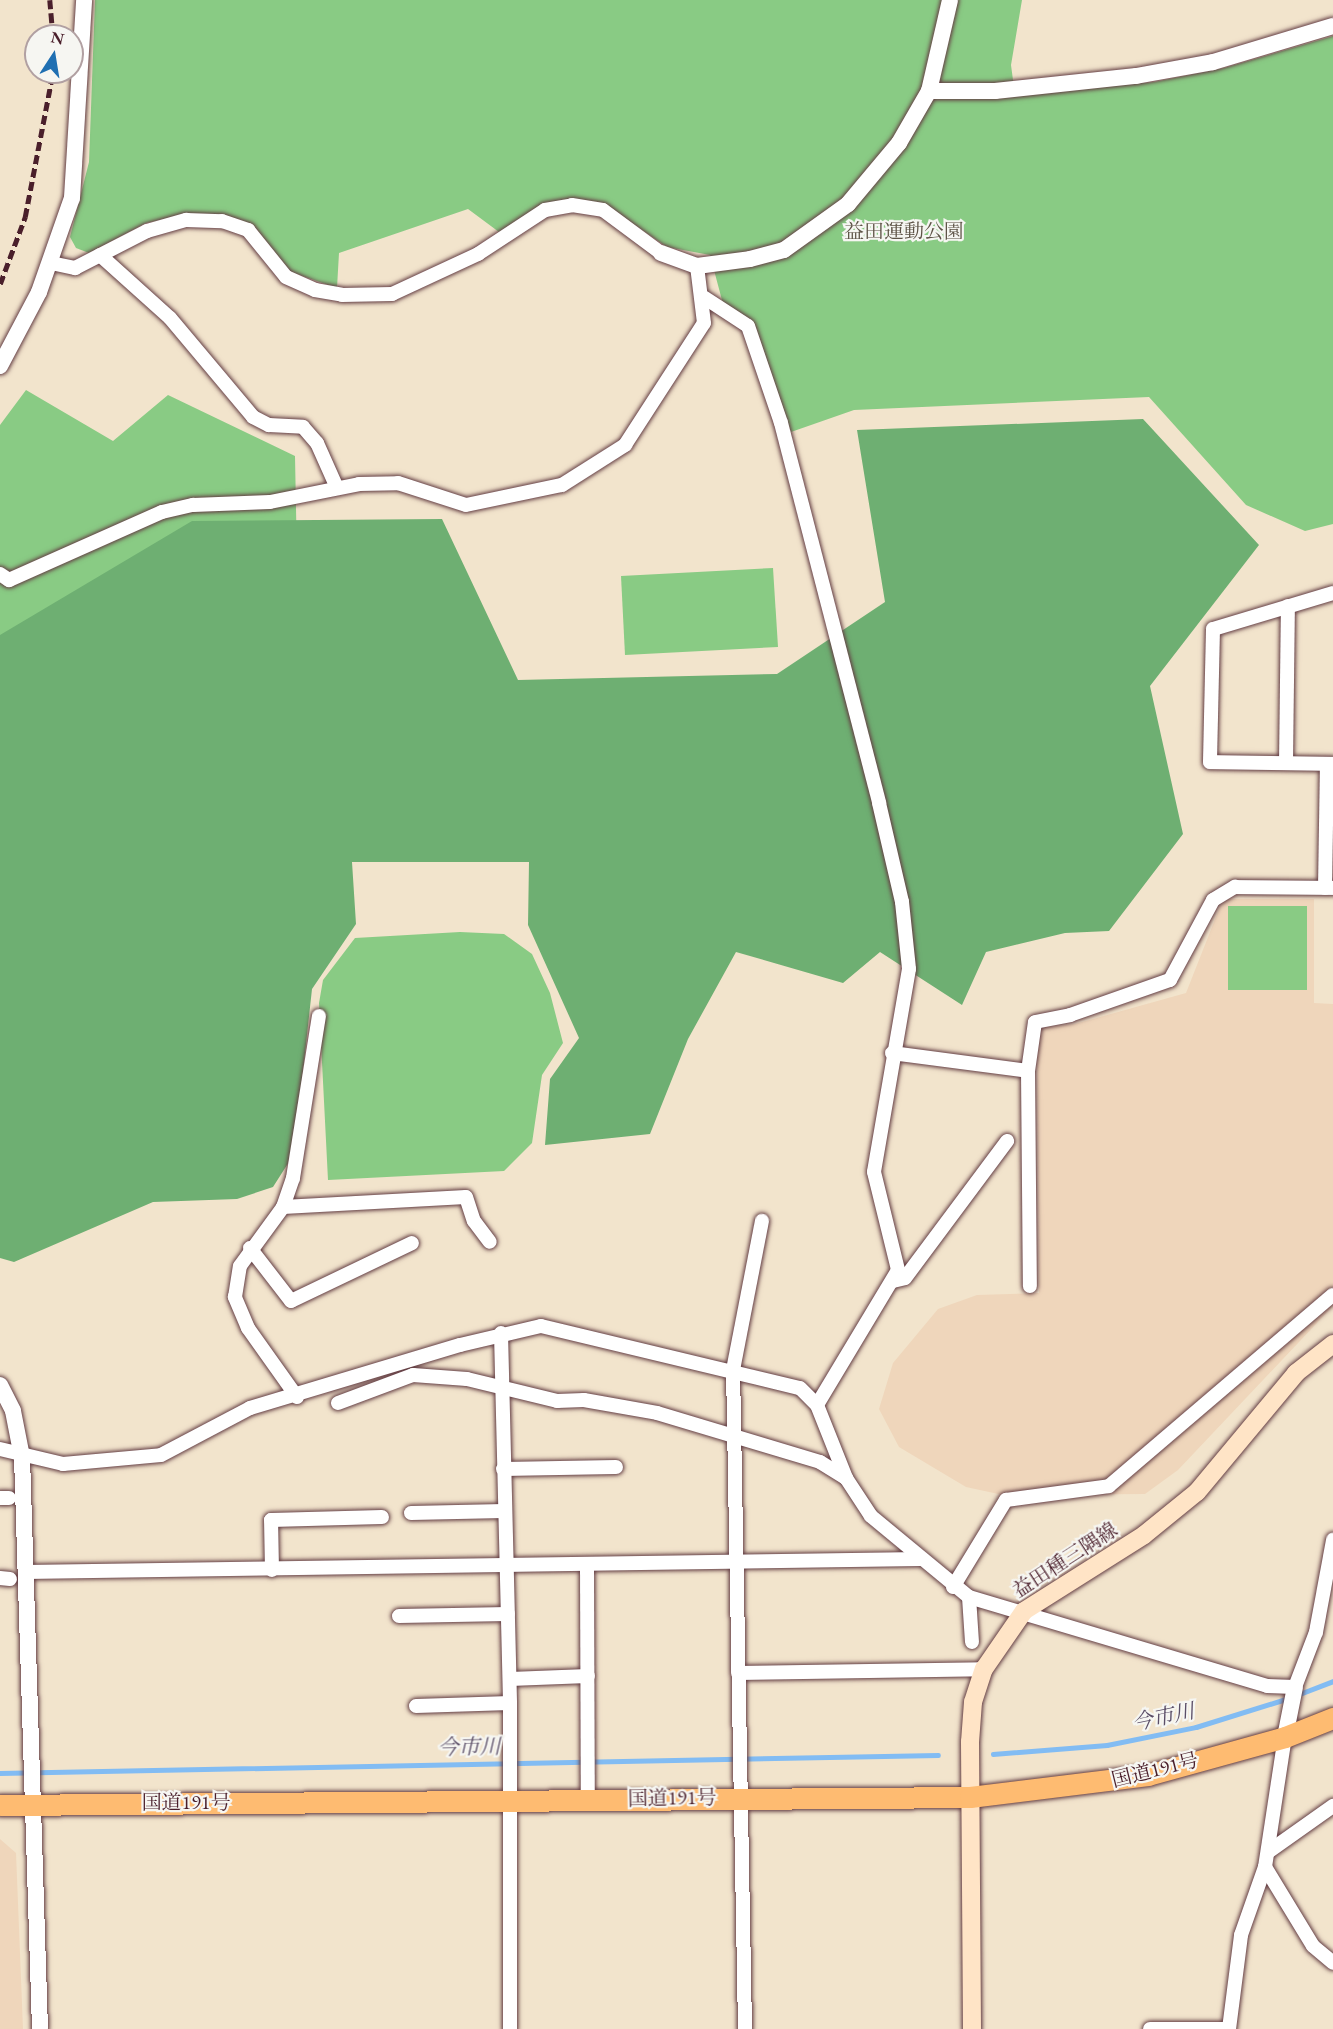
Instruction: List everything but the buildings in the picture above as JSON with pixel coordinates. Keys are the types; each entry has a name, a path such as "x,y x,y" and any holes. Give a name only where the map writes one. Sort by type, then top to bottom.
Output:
{"highway":[{"name":"国道191号","path":"0,1805 588,1800 741,1796 970,1797 1106,1784 1285,1737 1333,1718"}],"main road":[{"name":"益田種三隅線","path":"972,2029 970,1797 973,1702 984,1669 1024,1611 1144,1535 1197,1492 1296,1373 1333,1344"}],"street":[{"path":"0,366 51,263 72,198 84,0"},
{"path":"51,263 75,268 147,231 186,220 222,221 249,230 286,277 315,290 342,296 392,294 478,254 545,210 572,205 603,210 661,253 697,266 784,250 814,232 848,204 899,143 929,91 950,0"},
{"path":"929,91 995,91 1136,76 1247,54 1333,26"},
{"path":"100,255 170,318 254,417 269,425 303,427 317,443 337,488"},
{"path":"3,580 162,512 337,488 399,483 466,505 562,485 625,445 704,322 705,298 697,266"},
{"path":"705,298 747,326 782,423 879,803 902,902 909,969 892,1053 874,1172 893,1240 898,1270 817,1405"},
{"path":"1029,1287 1028,1071 1035,1022 1070,1015 1170,980 1213,900 1235,887 1329,888 1330,764 1210,762 1214,629 1333,593"},
{"path":"1286,763 1288,606"},
{"path":"297,1397 248,1328 236,1297 240,1266 250,1248 283,1207 293,1178 319,1016"},
{"path":"892,1053 1028,1071"},
{"path":"893,1281 905,1278 1006,1141"},
{"path":"283,1207 466,1197 474,1221 490,1242"},
{"path":"745,2029 733,1370 762,1221"},
{"path":"250,1248 291,1301 412,1243"},
{"path":"953,1587 1005,1500 1109,1486 1333,1295"},
{"path":"0,1449 22,1457 97,1464 161,1455 250,1408 297,1397 501,1333 541,1326 733,1370 800,1388 817,1405 846,1478 871,1516 953,1587 969,1597 1024,1611 1267,1686 1295,1687"},
{"path":"501,1333 505,1566 510,1679 508,1800 510,2029"},
{"path":"338,1403 413,1375 657,1413 820,1462 846,1478"},
{"path":"0,1385 13,1411 22,1457 12,1576 35,1804 40,2029"},
{"path":"503,1469 616,1467"},
{"path":"411,1513 504,1511"},
{"path":"272,1570 271,1520 382,1517"},
{"path":"1150,2029 1229,2029 1241,1935 1265,1868 1295,1687 1316,1632 1333,1540"},
{"path":"12,1576 921,1559"},
{"path":"587,1565 588,1800"},
{"path":"969,1597 972,1642"},
{"path":"399,1616 508,1614"},
{"path":"738,1673 984,1669"},
{"path":"510,1679 588,1676"},
{"path":"416,1706 510,1703"},
{"path":"1268,1852 1333,1806"},
{"path":"1265,1868 1314,1946 1333,1963"}],"shaded area":[{"path":"1223,899 1314,899 1314,1003 1333,1004 1333,1306 1178,1470 1145,1494 1003,1495 966,1487 899,1447 879,1409 893,1363 938,1309 977,1295 1039,1293 1037,1028 1075,1024 1186,993"},
{"path":"0,1839 16,1853 23,2029 0,2029"}],"green space":[{"name":"益田運動公園","path":"95,0 1022,0 1011,65 1015,95 1154,82 1224,68 1333,36 1333,524 1305,531 1246,505 1149,397 854,410 791,432 755,325 723,304 710,255 667,247 610,208 543,204 499,232 468,209 339,253 337,288 291,272 254,226 224,215 187,214 146,223 89,253 76,248 70,237 89,162"},
{"path":"26,390 113,441 168,395 295,456 304,925 0,1044 0,425"},
{"path":"1143,419 1259,545 1150,686 1183,834 1109,931 1065,933 986,952 962,1005 880,952 843,983 736,952 688,1039 650,1134 545,1145 550,1079 579,1038 528,925 529,862 352,862 356,924 312,989 294,1154 273,1187 237,1199 153,1202 14,1262 0,1258 0,635 192,521 442,519 518,680 777,674 885,602 857,430"},
{"path":"773,568 778,647 625,655 621,576"},
{"path":"1228,906 1307,906 1307,990 1228,990"},
{"path":"460,932 504,934 532,954 550,993 563,1043 542,1075 532,1143 504,1171 328,1180 319,1003 323,980 355,938"}],"waterway":[{"name":"今市川","path":"1297,1695 1333,1681"},
{"name":"今市川","path":"993,1754 1107,1745 1196,1727 1289,1698"},
{"name":"今市川","path":"0,1773 938,1755"}],"railway":[{"path":"50,0 52,24"},
{"path":"0,284 25,217 51,84"}]}
